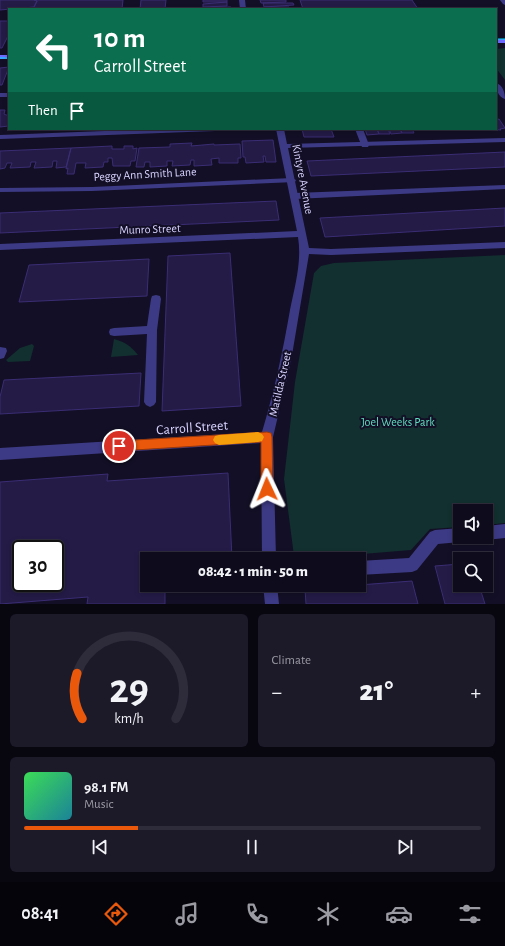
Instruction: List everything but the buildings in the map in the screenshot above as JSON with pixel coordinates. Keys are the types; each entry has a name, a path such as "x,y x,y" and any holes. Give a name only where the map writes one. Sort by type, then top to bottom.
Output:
{"street":[{"path":"0,137 188,130"},
{"name":"Kintyre Avenue","path":"280,130 292,180 301,234"},
{"path":"359,130 365,145"},
{"path":"284,146 505,140"},
{"name":"Peggy Ann Smith Lane","path":"0,190 92,189 292,180"},
{"path":"295,196 505,187"},
{"name":"Munro Street","path":"0,247 301,234"},
{"name":"Matilda Street","path":"269,552 267,437 286,361 302,274 304,251 301,234"},
{"path":"304,251 331,252 505,245"},
{"path":"150,402 152,330 156,299"},
{"path":"114,332 152,330"},
{"name":"Carroll Street","path":"0,454 267,437"},
{"path":"493,532 505,531"},
{"path":"366,568 412,565 435,537 453,536"},
{"path":"271,592 272,604"}],"green space":[{"path":"505,48 505,80 497,69 497,49"},
{"name":"Joel Weeks Park","path":"505,255 505,523 493,524 493,504 453,504 453,527 430,529 411,550 366,554 366,552 293,552 284,479 295,382 314,273 321,266 334,263"},
{"path":"114,339 128,345 138,355 111,357"},
{"path":"32,344 34,346 30,361 8,362 6,360 20,348"}],"tram line":[{"path":"497,39 505,39"},
{"path":"0,58 8,58"}],"slow traffic":[{"path":"219,440 258,437"}],"route":[{"path":"119,446 267,437 267,489"}]}
